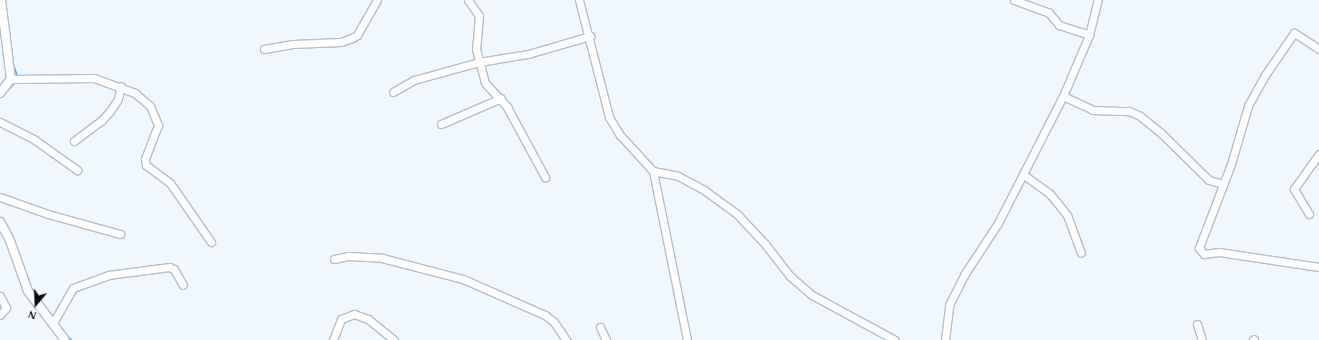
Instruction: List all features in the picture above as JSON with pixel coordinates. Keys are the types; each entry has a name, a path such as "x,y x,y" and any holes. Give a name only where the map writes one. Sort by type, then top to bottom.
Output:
{"street":[{"path":"0,93 11,79 1,0"},
{"path":"264,49 293,44 341,42 352,38 357,35 377,0"},
{"path":"468,0 479,16 476,49 485,83 501,98 545,177"},
{"path":"579,0 590,36 609,117 620,135 653,171 687,340"},
{"path":"1014,0 1024,2 1049,13 1059,24 1089,35"},
{"path":"945,340 947,316 956,291 998,223 1024,175 1063,96 1089,35 1098,0"},
{"path":"1319,49 1295,33 1281,50 1248,106 1223,184 1199,248 1200,252 1229,253 1319,267"},
{"path":"393,92 414,80 480,62 528,54 590,36"},
{"path":"11,79 83,77 121,86 135,93 150,106 156,120 157,129 145,160 146,165 170,183 211,242"},
{"path":"74,141 101,121 110,111 118,99 121,86"},
{"path":"1063,96 1093,110 1129,111 1140,116 1161,133 1195,168 1209,180 1223,184"},
{"path":"441,124 501,98"},
{"path":"0,122 35,140 77,170"},
{"path":"1309,214 1294,188 1319,154"},
{"path":"653,171 678,176 704,190 737,214 790,276 812,295 895,340"},
{"path":"1024,175 1050,194 1067,215 1081,253"},
{"path":"0,196 48,214 120,234"},
{"path":"0,222 9,238 28,291 65,340"},
{"path":"334,259 348,256 382,258 409,263 463,279 545,315 554,322 566,340"},
{"path":"52,323 73,288 108,275 169,267 174,269 183,286"},
{"path":"0,296 6,308 0,316"},
{"path":"333,340 341,319 354,314 368,319 394,340"},
{"path":"1197,324 1202,340"},
{"path":"600,327 606,340"}],"waterway":[{"path":"12,61 18,78"},
{"path":"7,91 16,81"},
{"path":"66,335 71,340"}]}
